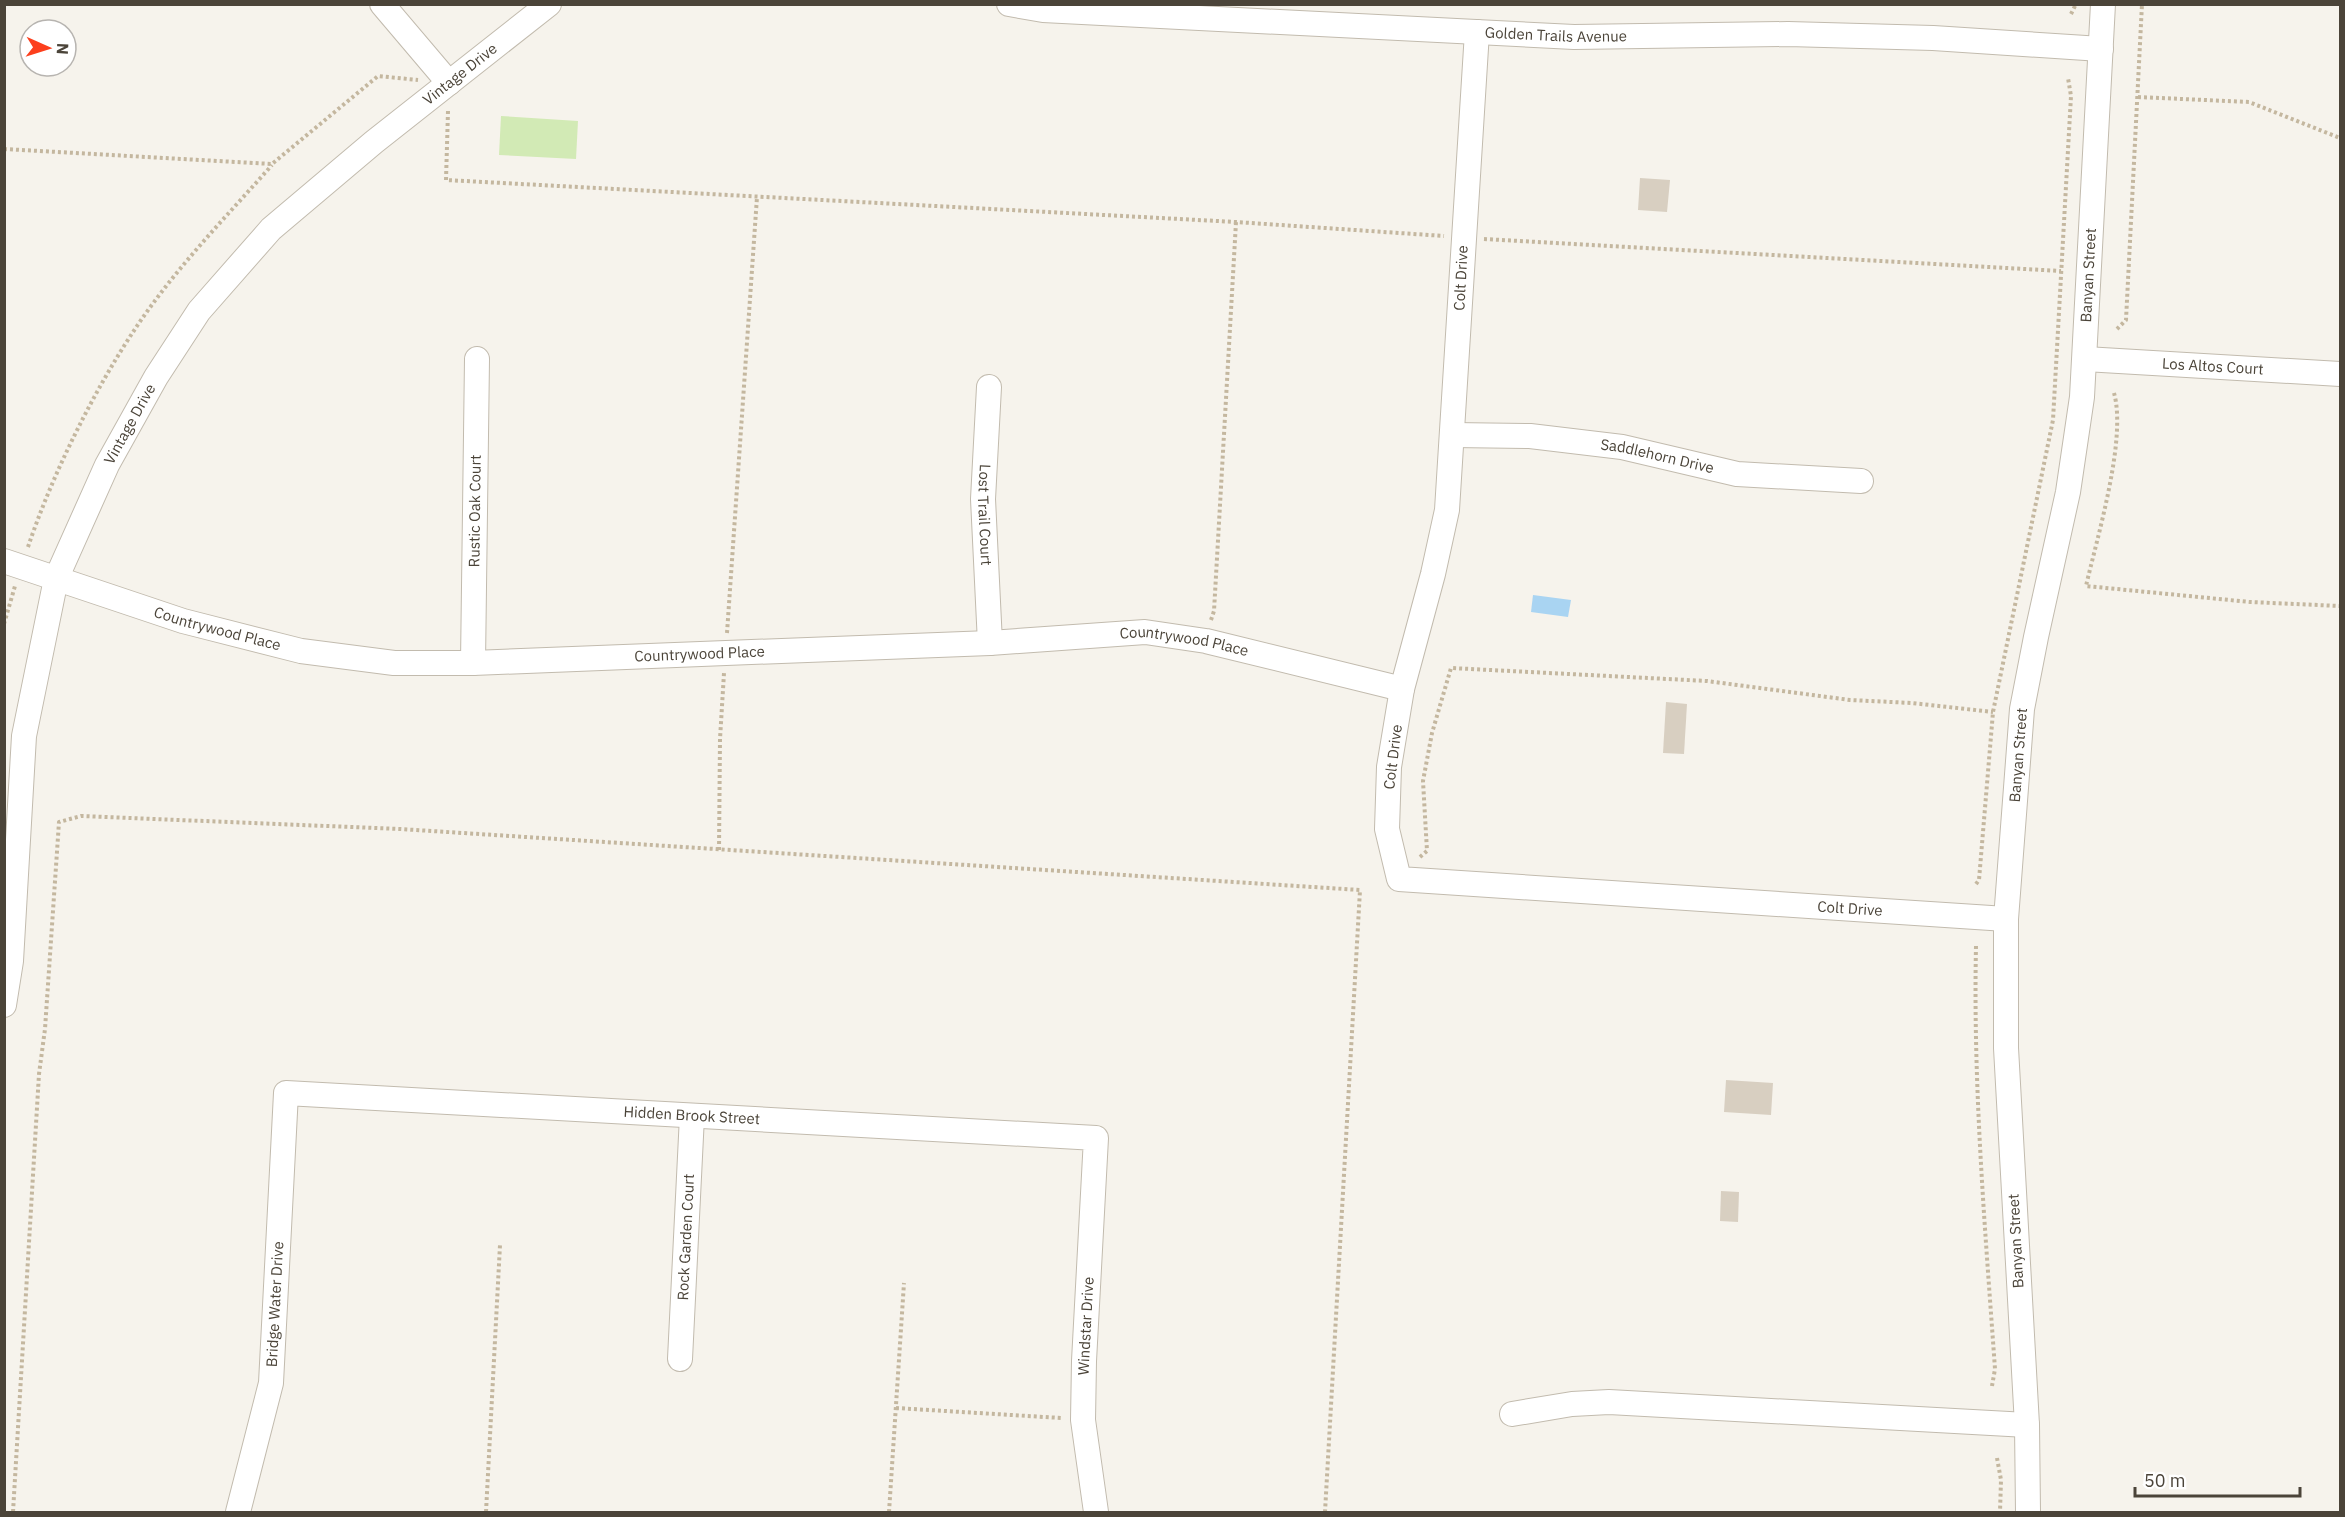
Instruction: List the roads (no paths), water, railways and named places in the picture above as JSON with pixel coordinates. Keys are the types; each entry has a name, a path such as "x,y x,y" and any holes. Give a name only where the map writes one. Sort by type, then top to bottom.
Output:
{"street":[{"path":"382,4 448,83"},
{"name":"Vintage Drive","path":"4,1005 11,961 24,736 56,579 107,465 156,377 199,311 271,229 448,83 549,4"},
{"name":"Golden Trails Avenue","path":"1009,4 1043,10 1197,11 1574,37 1788,34 1922,37 2101,49"},
{"name":"Banyan Street","path":"2028,1512 2027,1425 2006,1048 2006,920 2022,709 2078,437 2085,359 2103,4"},
{"name":"Colt Drive","path":"1478,32 1447,510 1433,574 1402,689 1389,767 1387,830 1399,879 2006,920"},
{"name":"Rustic Oak Court","path":"473,663 477,359"},
{"name":"Los Altos Court","path":"2085,359 2340,374"},
{"name":"Lost Trail Court","path":"989,387 983,499 990,643"},
{"name":"Saddlehorn Drive","path":"1453,435 1530,436 1622,447 1737,474 1861,481"},
{"name":"Countrywood Place","path":"13,564 183,621 301,651 394,663 473,663 990,643 1145,632 1206,641 1402,689"},
{"name":"Hidden Brook Street","path":"286,1094 1096,1138"},
{"name":"Bridge Water Drive","path":"238,1512 271,1383 286,1094"},
{"name":"Rock Garden Court","path":"680,1359 692,1116"},
{"name":"Windstar Drive","path":"1096,1138 1083,1420 1096,1512"},
{"path":"1512,1414 1572,1404 1609,1402 2027,1425"}],"water":[{"path":"1533,595 1571,600 1568,617 1531,612"}]}
